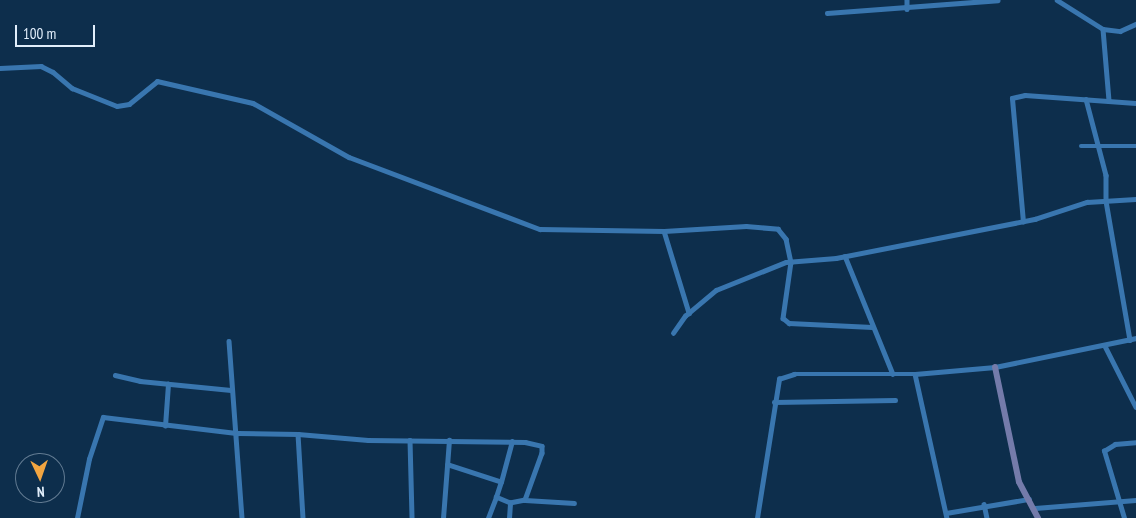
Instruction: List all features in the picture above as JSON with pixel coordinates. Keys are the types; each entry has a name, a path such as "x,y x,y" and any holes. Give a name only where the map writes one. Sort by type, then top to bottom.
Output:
{"street":[{"path":"907,0 907,8"},
{"path":"827,13 998,0"},
{"path":"1057,0 1103,29 1120,31 1136,24"},
{"path":"1103,29 1109,101"},
{"path":"0,68 41,66 53,72 72,88 117,106 129,104 157,81 194,87 253,103 349,158 540,229 664,231 746,226 778,229 786,239 791,262 782,313 789,323 872,326"},
{"path":"1023,222 1012,98 1025,95 1136,103"},
{"path":"1086,99 1109,193 1106,201 1130,340"},
{"path":"1081,146 1098,144 1136,146"},
{"path":"673,333 689,313 716,290 748,274 791,262 846,256 1023,222 1087,202 1136,199"},
{"path":"664,231 689,313"},
{"path":"846,256 872,326 894,374"},
{"path":"756,518 779,379 794,374 915,374 995,368 1136,338"},
{"path":"230,341 231,390 238,433 242,518"},
{"path":"1105,346 1136,407"},
{"path":"995,368 1007,435 1019,482 1035,508 1038,518"},
{"path":"915,374 946,515 984,504 1030,499"},
{"path":"115,375 168,384 231,390"},
{"path":"165,426 168,384"},
{"path":"774,402 895,400"},
{"path":"77,518 100,420 104,417 165,426 238,433 298,434 368,440 512,441 542,446 542,453 525,500"},
{"path":"298,434 303,518"},
{"path":"410,440 412,518"},
{"path":"443,518 448,464 448,440"},
{"path":"488,518 501,482 512,441"},
{"path":"1124,518 1104,451 1115,444 1136,442"},
{"path":"448,464 501,482"},
{"path":"496,497 510,503 525,500 574,503"},
{"path":"1035,508 1136,500"},
{"path":"509,518 510,503"},
{"path":"984,504 987,518"}]}
